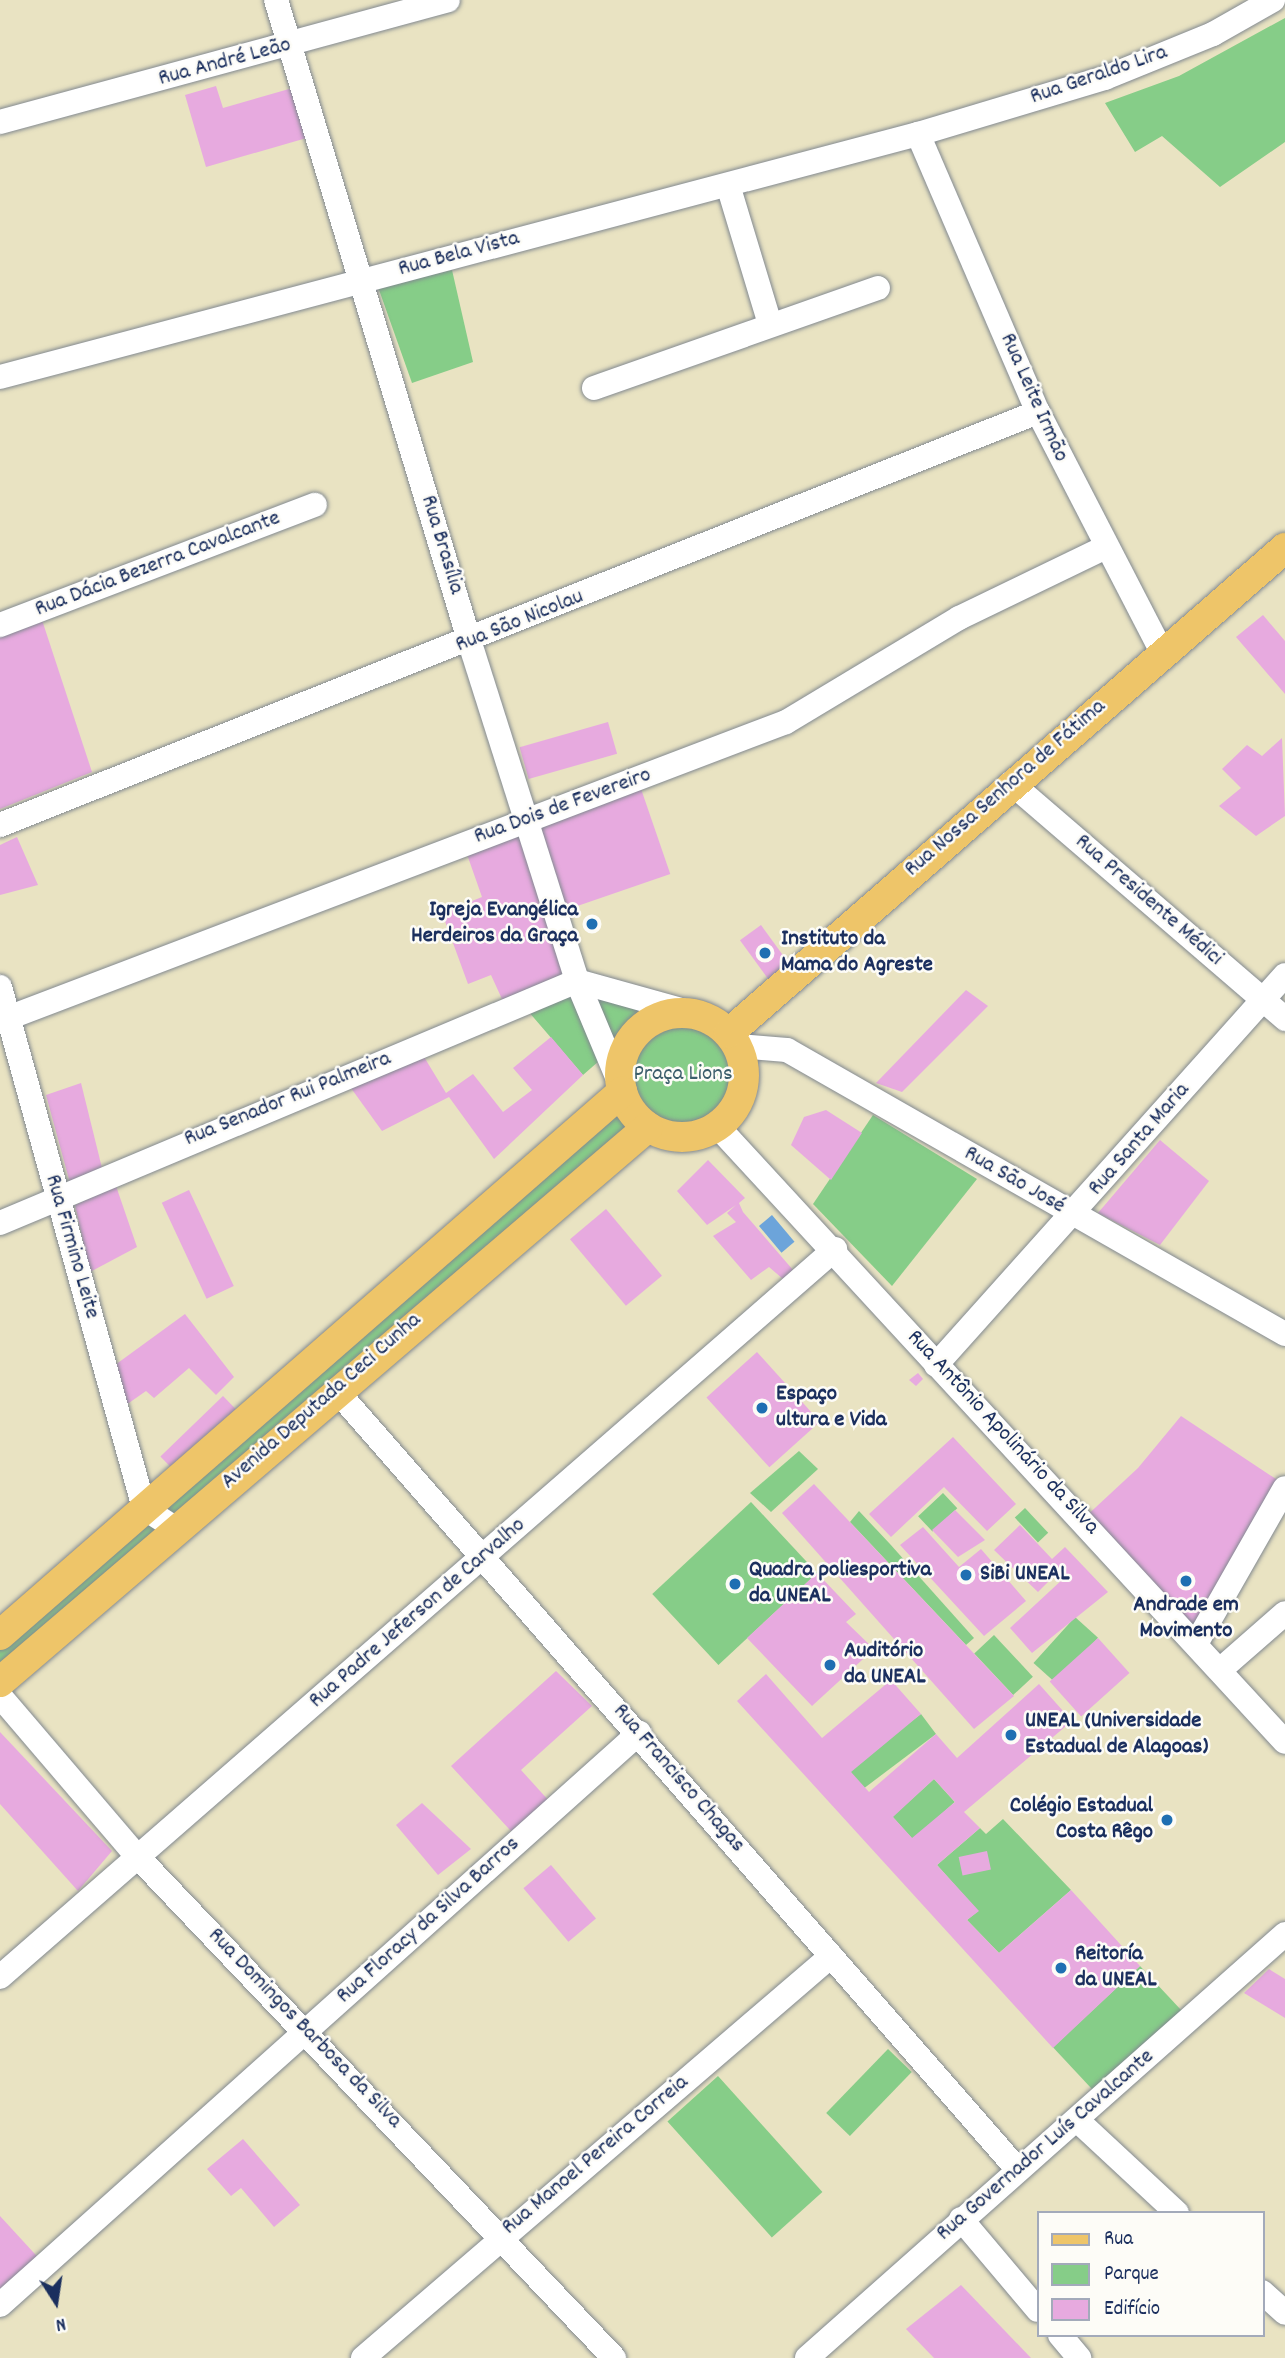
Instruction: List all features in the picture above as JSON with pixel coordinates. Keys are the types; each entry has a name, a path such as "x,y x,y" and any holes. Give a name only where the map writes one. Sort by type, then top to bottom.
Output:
{"main road":[{"name":"Rua Nossa Senhora de Fátima","path":"733,1039 760,1004 1011,783 1285,548"},
{"path":"674,1013 699,1015 733,1039 745,1081 741,1098 718,1126 671,1136 648,1127 621,1089 622,1061 650,1022 674,1013"},
{"name":"Avenida Deputada Ceci Cunha","path":"0,1634 621,1089"},
{"name":"Avenida Deputada Ceci Cunha","path":"0,1682 336,1390 648,1127"}],"street":[{"name":"Rua Brasília","path":"276,0 470,643 577,981 621,1089"},
{"name":"Rua André Leão","path":"0,122 449,0"},
{"name":"Rua Geraldo Lira","path":"918,134 1105,78 1213,34 1273,0"},
{"name":"Rua Bela Vista","path":"0,377 918,134"},
{"name":"Rua Leite Irmão","path":"918,134 1038,412 1104,548 1163,654"},
{"path":"728,185 770,324"},
{"path":"594,388 878,288"},
{"name":"Rua São Nicolau","path":"0,825 470,643 1038,412"},
{"name":"Rua Dácia Bezerra Cavalcante","path":"0,625 315,505"},
{"name":"Rua Dois de Fevereiro","path":"4,1020 786,722 959,618 1104,548"},
{"name":"Rua Presidente Médici","path":"1011,783 1285,1019"},
{"name":"Rua Santa Maria","path":"936,1365 1074,1215 1285,975"},
{"path":"577,981 699,1015"},
{"name":"Rua Senador Rui Palmeira","path":"0,1223 577,981"},
{"name":"Rua Firmino Leite","path":"0,987 4,1020 58,1199 144,1507"},
{"path":"760,1004 755,1032 787,1050"},
{"name":"Rua São José","path":"733,1039 787,1050 1285,1334"},
{"name":"Rua Antônio Apolinário da Silva","path":"718,1126 835,1249 936,1365 1197,1642 1285,1742"},
{"name":"Rua Padre Jeferson de Carvalho","path":"0,1977 136,1855 485,1558 835,1249"},
{"name":"Rua Francisco Chagas","path":"336,1390 639,1733 1018,2170"},
{"path":"1197,1642 1285,1488"},
{"path":"144,1507 176,1529"},
{"path":"1220,1670 1285,1613"},
{"name":"Rua Domingos Barbosa da Silva","path":"0,1696 136,1855 308,2029 614,2358"},
{"name":"Rua Floracy da Silva Barros","path":"0,2305 639,1733"},
{"name":"Rua Governador Luís Cavalcante","path":"807,2358 961,2219 1279,1948"},
{"name":"Rua Manoel Pereira Correia","path":"363,2358 831,1956"},
{"path":"1078,2121 1175,2211"},
{"path":"961,2219 1036,2308"},
{"path":"1264,2294 1285,2313"},
{"path":"1062,2337 1079,2358"}],"green space":[{"path":"1285,18 1285,142 1220,187 1162,136 1135,152 1105,103 1179,76"},
{"path":"452,270 473,362 412,383 378,287"},
{"name":"Praça Lions","path":"577,981 717,1023 738,1046 745,1081 741,1098 718,1127 695,1136 648,1127 0,1682 0,1635 622,1092 607,1054 583,1075 522,1004"},
{"path":"873,1115 977,1179 892,1286 813,1204"},
{"path":"799,1451 818,1469 771,1512 750,1493"},
{"path":"943,1493 957,1508 932,1532 918,1516"},
{"name":"Quadra poliesportiva da UNEAL","path":"751,1502 817,1573 718,1665 652,1594"},
{"path":"1025,1508 1048,1533 1038,1542 1015,1518"},
{"path":"859,1511 974,1638 966,1645 850,1522"},
{"path":"1075,1617 1098,1638 1057,1684 1034,1663"},
{"path":"994,1635 1033,1677 1013,1695 974,1653"},
{"path":"921,1714 936,1734 863,1789 848,1769"},
{"path":"934,1779 955,1802 913,1840 892,1816"},
{"path":"1003,1819 1071,1890 999,1953 967,1920 978,1911 937,1865 980,1828 986,1834"},
{"path":"1140,1966 1184,2014 1097,2095 1053,2047"},
{"path":"888,2049 912,2072 850,2136 826,2113"},
{"path":"718,2076 822,2192 772,2237 667,2122"}],"water":[{"path":"772,1215 794,1242 781,1253 759,1226"}],"building":[{"path":"216,86 223,108 296,87 310,137 206,167 185,95"},
{"path":"1263,615 1285,641 1285,694 1236,637"},
{"path":"42,620 92,772 0,809 0,637"},
{"path":"608,722 617,754 529,779 520,747"},
{"path":"1282,738 1285,816 1256,836 1219,806 1241,788 1222,769 1247,745 1262,756"},
{"path":"640,786 670,874 567,909 537,821"},
{"path":"526,819 577,981 507,1010 491,975 468,984 442,913 482,897 463,843"},
{"path":"17,837 38,885 0,895 0,845"},
{"name":"Instituto da Mama do Agreste","path":"761,925 792,967 771,982 740,940"},
{"path":"966,990 988,1006 902,1092 876,1083"},
{"path":"551,1037 583,1075 494,1159 449,1097 382,1131 343,1077 418,1047 446,1093 473,1074 503,1112 532,1090 513,1068"},
{"path":"81,1083 102,1168 70,1183 46,1095"},
{"path":"826,1110 862,1133 831,1180 791,1145 804,1117"},
{"path":"1160,1140 1209,1181 1160,1245 1098,1213"},
{"path":"708,1160 745,1198 739,1203 743,1212 793,1270 783,1279 769,1267 751,1280 713,1236 736,1222 727,1213 736,1205 707,1225 677,1191"},
{"path":"116,1186 137,1247 90,1272 75,1205"},
{"path":"189,1190 234,1286 207,1299 162,1203"},
{"path":"606,1209 662,1276 626,1306 570,1239"},
{"path":"185,1314 234,1377 216,1395 189,1368 154,1398 146,1391 126,1405 115,1365"},
{"name":"Espaço ultura e Vida","path":"757,1352 820,1422 769,1467 706,1398"},
{"path":"918,1373 923,1379 916,1386 909,1380"},
{"path":"223,1396 243,1417 181,1477 160,1456"},
{"name":"Andrade em Movimento","path":"1181,1416 1285,1485 1197,1642 1082,1520 1138,1468"},
{"path":"953,1437 1016,1504 987,1531 944,1487 891,1537 869,1514"},
{"path":"814,1484 1014,1696 974,1729 782,1513"},
{"path":"955,1510 985,1540 958,1557 932,1530"},
{"path":"1020,1525 1052,1559 1065,1547 1108,1592 1032,1653 1010,1628 1064,1578 1059,1571 1038,1592 994,1550"},
{"name":"SiBi UNEAL","path":"923,1527 959,1567 981,1549 1026,1601 984,1636 900,1545"},
{"path":"817,1573 856,1614 846,1622 874,1649 812,1706 747,1638"},
{"path":"1098,1638 1129,1673 1081,1716 1050,1681"},
{"path":"556,1671 592,1706 521,1770 550,1802 511,1831 451,1766"},
{"path":"766,1674 822,1738 891,1680 921,1714 851,1772 869,1792 936,1734 957,1758 1039,1684 1072,1721 964,1812 980,1828 937,1865 979,1911 967,1920 999,1953 1071,1890 1140,1966 1053,2048 737,1701","holes":["934,1779 955,1802 912,1838 893,1817"]},
{"path":"0,1732 112,1851 78,1891 0,1804"},
{"path":"422,1803 471,1849 438,1875 396,1825"},
{"path":"987,1851 991,1870 963,1876 959,1857"},
{"path":"551,1865 596,1919 568,1942 523,1888"},
{"path":"1269,1969 1285,1979 1285,2018 1244,1993"},
{"path":"243,2139 300,2205 274,2227 241,2188 231,2196 207,2169"},
{"path":"0,2216 45,2265 0,2305"},
{"path":"961,2285 1031,2358 934,2358 906,2329"}],"place":[{"name":"Igreja Evangélica Herdeiros da Graça","path":"592,924"},
{"name":"Instituto da Mama do Agreste","path":"765,953"},
{"name":"Espaço ultura e Vida","path":"762,1408"},
{"name":"SiBi UNEAL","path":"966,1575"},
{"name":"Andrade em Movimento","path":"1186,1581"},
{"name":"Quadra poliesportiva da UNEAL","path":"735,1584"},
{"name":"Auditório da UNEAL","path":"830,1665"},
{"name":"UNEAL (Universidade Estadual de Alagoas)","path":"1011,1735"},
{"name":"Colégio Estadual Costa Rêgo","path":"1167,1820"},
{"name":"Reitoría da UNEAL","path":"1061,1968"}]}
